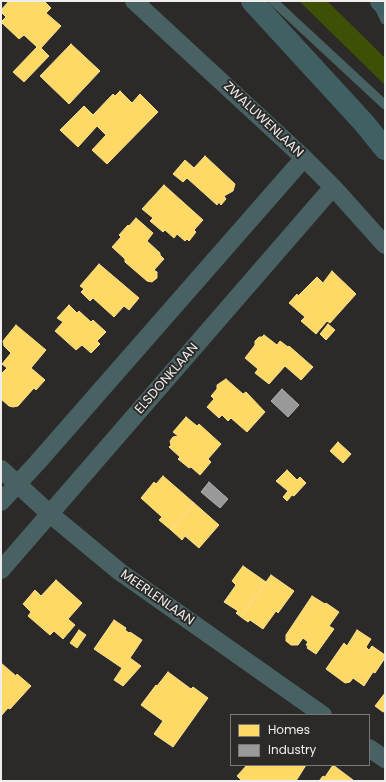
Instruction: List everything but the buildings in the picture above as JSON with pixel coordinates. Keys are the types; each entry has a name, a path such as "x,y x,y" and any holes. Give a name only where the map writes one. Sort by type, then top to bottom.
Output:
{"highway":[{"path":"252,1 364,123 385,149"},
{"path":"381,1 385,4"}],"street":[{"name":"ZWALUWENLAAN","path":"134,1 304,158 333,187 385,245"},
{"path":"1,502 18,485 304,158"},
{"name":"ELSDONKLAAN","path":"1,570 333,187"},
{"name":"MEERLENLAAN","path":"1,470 50,514 120,572 322,714"},
{"path":"370,749 385,759"}],"lane":[{"path":"273,1 385,105"},
{"path":"376,1 385,20"}],"green space":[{"path":"299,1 327,1 364,37 385,58 385,85"}]}
